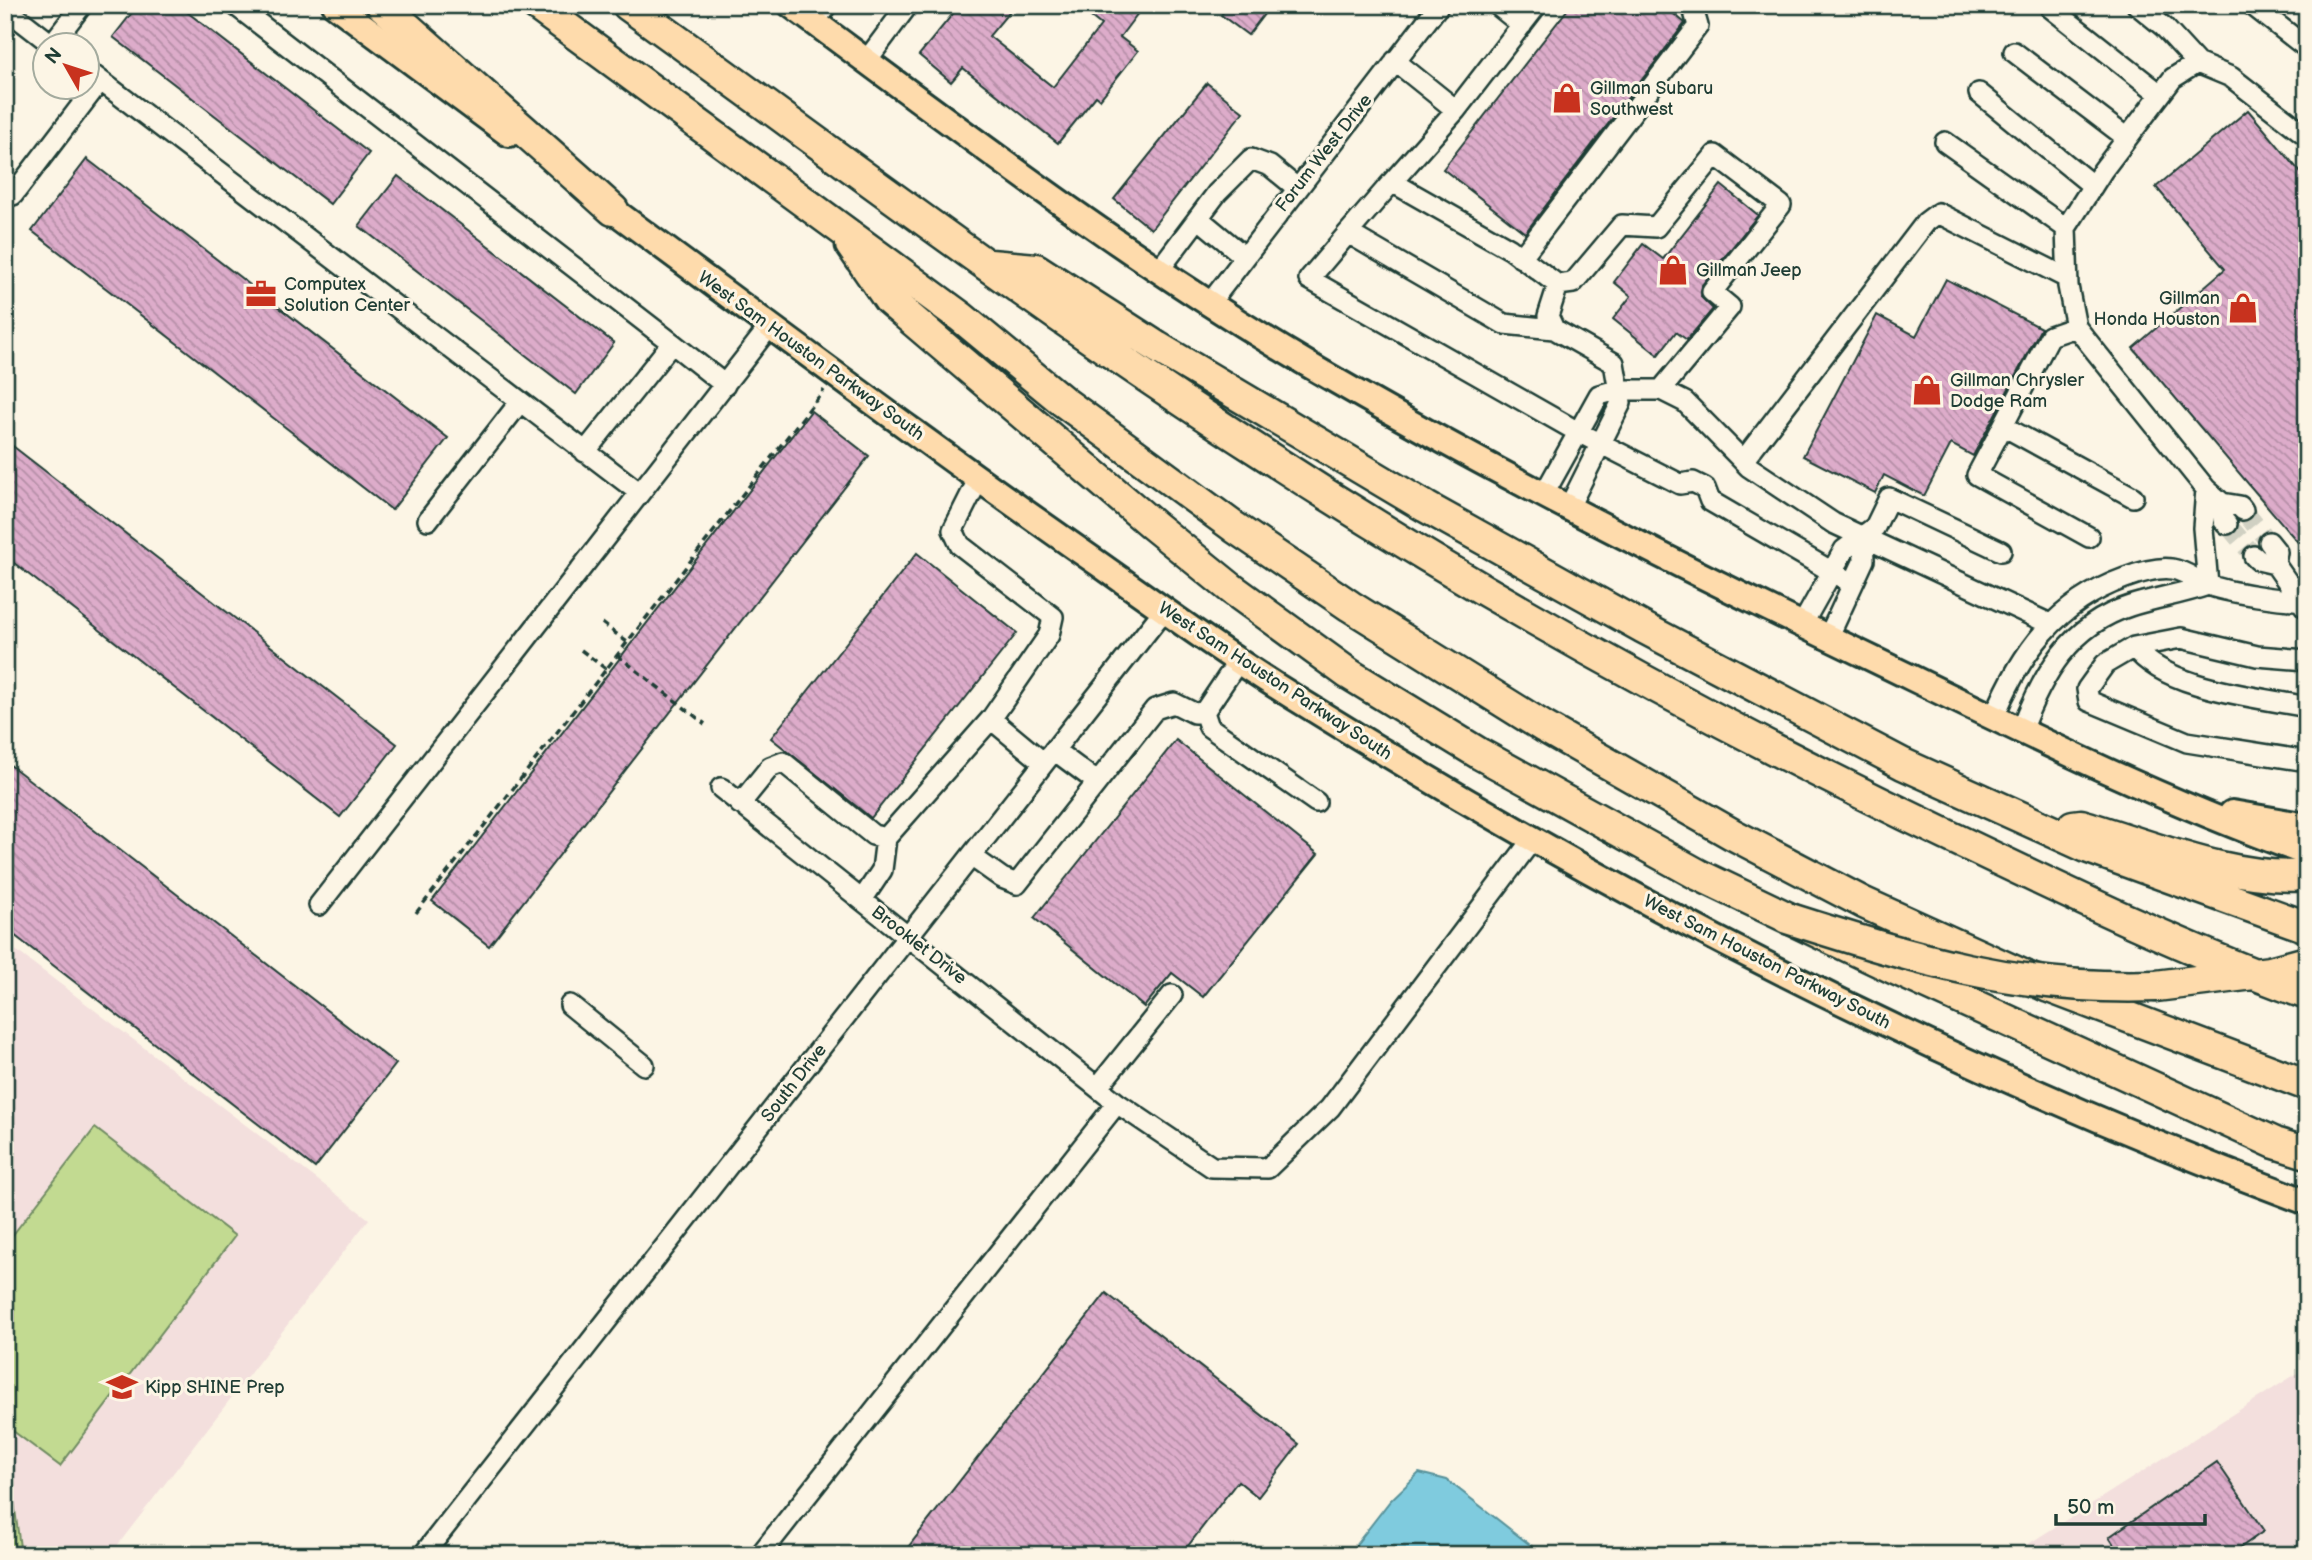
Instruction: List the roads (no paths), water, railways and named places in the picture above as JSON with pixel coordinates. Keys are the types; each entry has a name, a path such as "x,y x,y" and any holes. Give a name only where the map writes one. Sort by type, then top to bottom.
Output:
{"highway":[{"path":"382,5 434,54 500,107 613,210"},
{"path":"536,5 961,317 1085,418 1234,527 1373,620 1544,727 1732,834 1864,902 2049,986 2307,1085"},
{"path":"628,5 990,265 1260,453 1476,587 1635,678 1817,772 2089,903 2219,961 2307,994"},
{"path":"836,224 889,300 1153,525 1232,589 1349,674 1480,754 1669,859 1787,918 2275,1143 2307,1153"},
{"path":"990,265 1036,269 1296,431 1554,579 1849,736 2045,829 2160,875 2307,927"},
{"path":"2045,829 2081,825 2193,858 2276,878 2307,875"},
{"path":"1787,918 1939,965 2029,982 2095,988 2156,986 2258,974 2307,962"}],"main road":[{"name":"West Sam Houston Parkway South","path":"335,5 978,480 1293,697 1532,840 1762,964 2027,1089 2307,1202"},
{"path":"791,5 820,14 867,60 1116,242 1308,364 1544,494 1828,638 2219,821 2307,853"},
{"path":"2174,800 2247,817 2307,826"}],"street":[{"path":"62,32 82,5"},
{"path":"235,5 725,385"},
{"path":"867,60 908,5"},
{"name":"Forum West Drive","path":"1210,303 1439,5"},
{"path":"1497,5 1522,25"},
{"path":"1537,5 1456,110 1309,279 1578,432 1680,484 1693,482 1705,488 1710,501 1853,584"},
{"path":"1521,258 1698,26 1692,5"},
{"path":"2137,5 2164,26 2197,63 2231,76 2307,136"},
{"path":"2252,5 2307,48"},
{"path":"5,8 36,32"},
{"path":"2051,8 2160,94"},
{"path":"2014,52 2127,138"},
{"path":"1395,61 1456,110"},
{"path":"2197,63 2173,78 2160,94 2066,228 2067,278 2076,327 2206,489 2222,503 2240,506 2244,510"},
{"path":"102,82 640,493"},
{"path":"1979,93 2093,186"},
{"path":"13,195 76,102"},
{"path":"1945,142 2066,228"},
{"path":"1392,182 1521,258 1558,285 1573,283 1622,225 1656,228 1714,155 1781,205 1712,292 1730,307 1661,390"},
{"path":"1159,270 1241,166 1251,159 1270,166 1297,188"},
{"path":"1743,461 1849,318 1926,222 1938,213 2067,278"},
{"path":"1198,218 1245,257"},
{"path":"1348,233 1504,324 1553,329 1614,363 1621,403 1569,507"},
{"path":"1553,329 1548,316 1558,285"},
{"path":"319,905 770,326"},
{"path":"2076,327 2050,336 1977,475 2089,537"},
{"path":"585,452 672,343"},
{"path":"1544,494 1599,396 1617,390 1661,390 1685,402 1743,461 1833,523 2050,624"},
{"path":"428,520 520,402"},
{"path":"2003,426 2133,497"},
{"path":"862,900 882,870 886,838 991,719 1049,635 1053,617 960,545 953,530 978,480"},
{"path":"2206,489 2203,528 2208,585"},
{"path":"1802,625 1844,550 1875,527 1889,498 2001,551"},
{"path":"2222,503 2223,520 2227,524"},
{"path":"1828,638 1864,560 1863,538"},
{"path":"2269,542 2277,552 2275,564"},
{"path":"2254,555 2258,560 2275,564 2305,604"},
{"path":"1994,717 2011,676 2050,624 2093,589 2133,575 2169,568 2185,572 2208,585 2305,604"},
{"path":"2021,730 2038,687 2055,660 2077,635 2106,614 2208,585"},
{"name":"South Drive","path":"424,1555 1164,610"},
{"path":"2307,660 2257,656 2182,638 2134,647 2105,664 2087,689 2089,701 2187,742 2307,761"},
{"path":"2134,647 2143,659 2200,687 2307,707"},
{"path":"1204,712 1239,660"},
{"path":"971,856 1002,878 1017,884 1155,709 1174,703 1194,713 1204,712"},
{"path":"1204,712 1209,727 1316,802"},
{"path":"991,719 1049,756 1097,782"},
{"path":"740,804 770,767 783,762 873,835 886,838"},
{"name":"Brooklet Drive","path":"721,788 1117,1103 1212,1167 1268,1168 1330,1108 1532,840"},
{"path":"1098,1087 1172,995"},
{"path":"570,1005 644,1065"},
{"path":"760,1555 1117,1103"}],"water":[{"path":"1419,1473 1447,1480 1543,1555 1348,1555 1390,1501"}],"tunnel":[{"path":"2243,510 2269,542"},
{"path":"2227,524 2254,556"}],"place":[{"name":"Gillman Subaru Southwest","path":"1567,98"},
{"name":"Gillman Jeep","path":"1673,270"},
{"name":"Computex Solution Center","path":"261,294"},
{"name":"Gillman Honda Houston","path":"2243,308"},
{"name":"Gillman Chrysler Dodge Ram","path":"1927,390"},
{"name":"Kipp SHINE Prep","path":"122,1387"}]}
